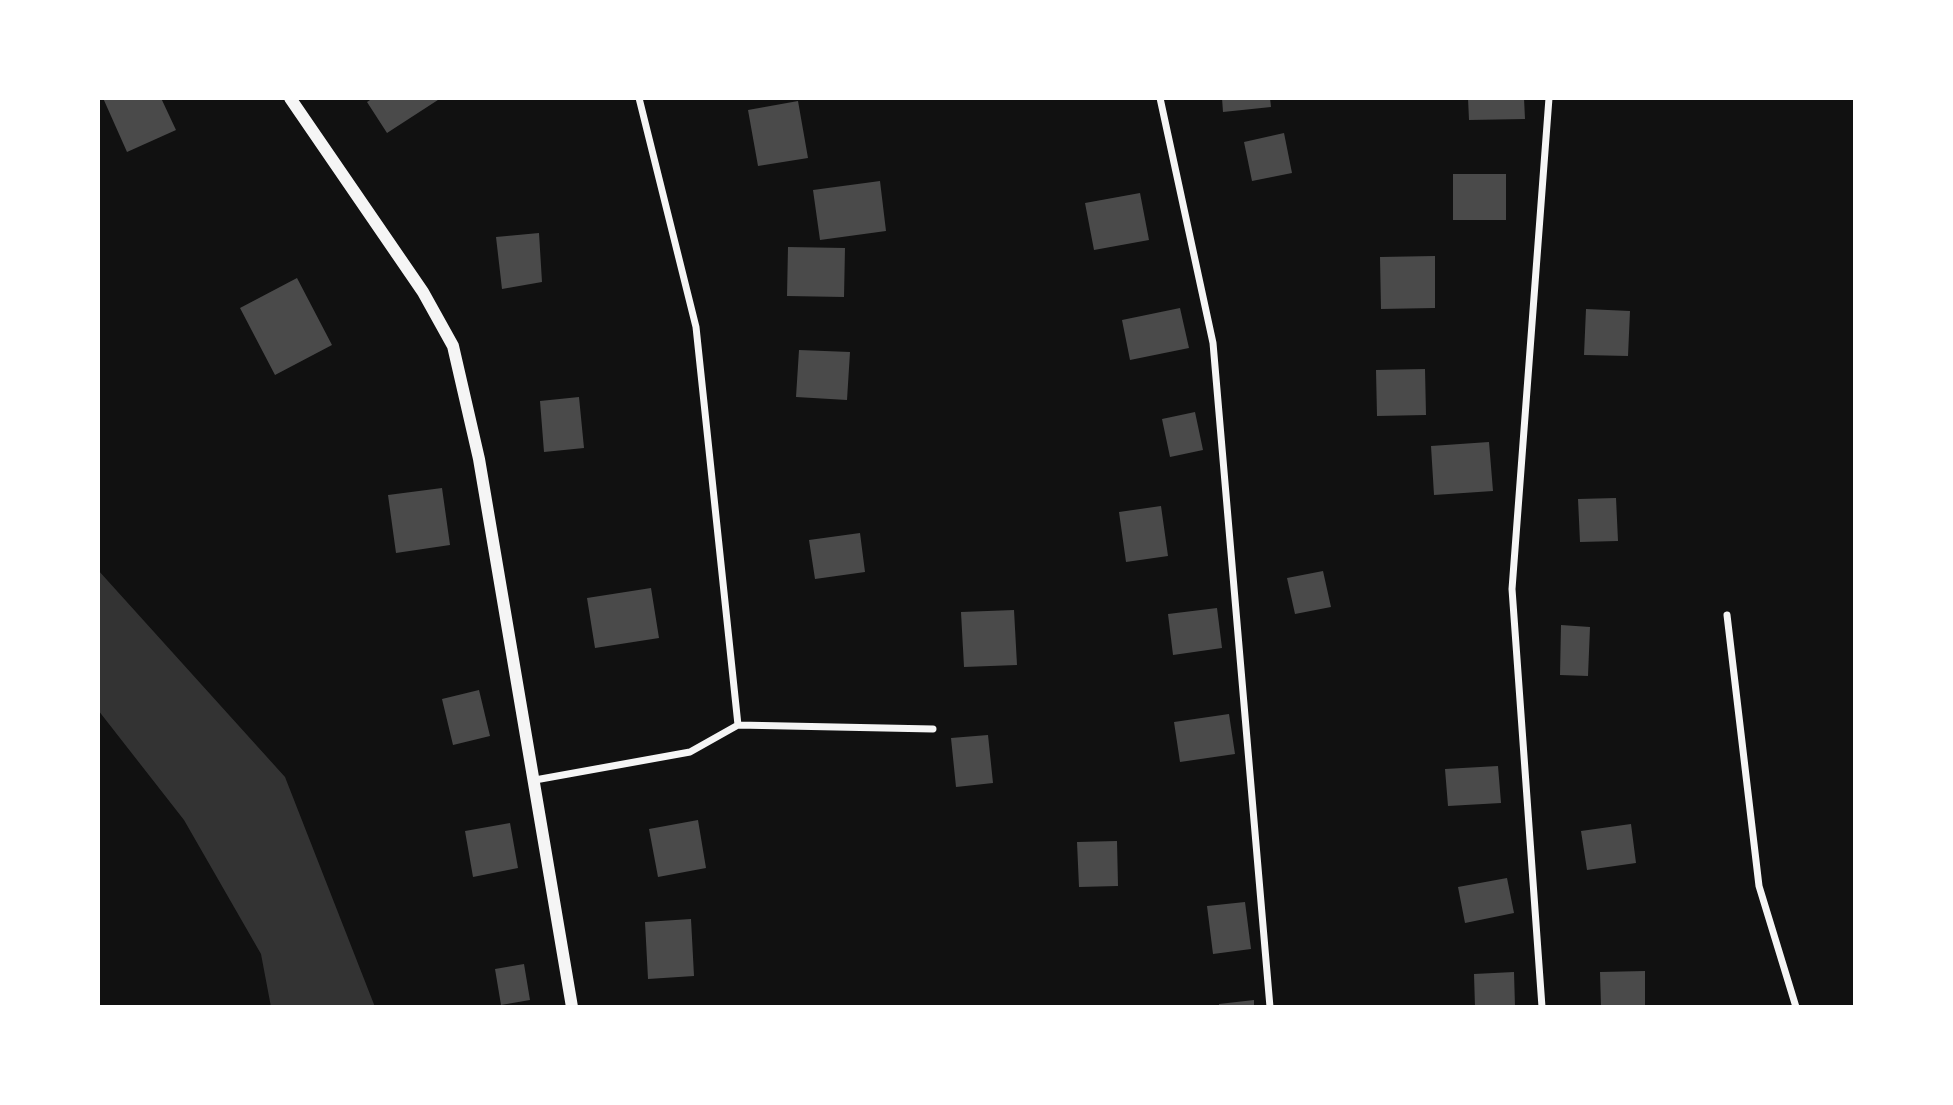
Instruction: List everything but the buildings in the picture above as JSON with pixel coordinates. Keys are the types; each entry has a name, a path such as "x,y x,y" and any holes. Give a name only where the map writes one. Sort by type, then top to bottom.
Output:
{"street":[{"path":"290,98 422,292 453,346 480,459 572,1007"},
{"path":"639,98 696,327 738,725"},
{"path":"1160,98 1213,343 1270,1007"},
{"path":"1542,1007 1512,589 1549,98"},
{"path":"1727,615 1759,886 1796,1007"},
{"path":"535,780 690,752 738,725 933,729"}],"shaded area":[{"path":"98,570 285,777 375,1007 271,1007 261,954 184,820 98,710"}]}
